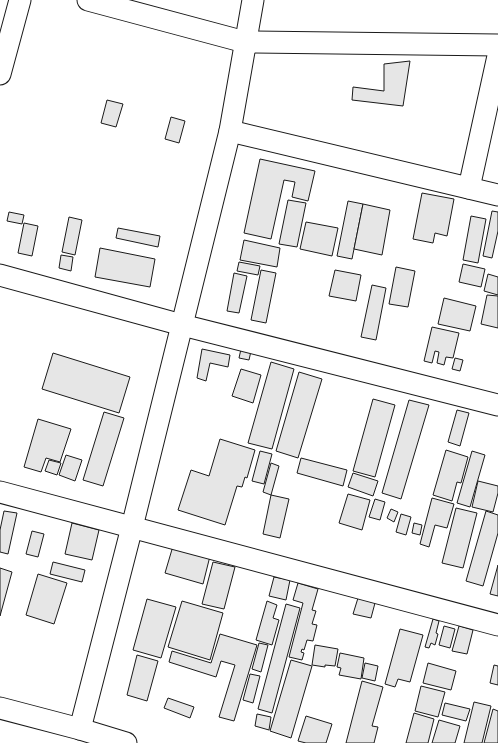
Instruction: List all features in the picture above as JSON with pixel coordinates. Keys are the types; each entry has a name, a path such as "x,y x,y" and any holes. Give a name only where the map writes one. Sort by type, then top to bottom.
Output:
{"street":[{"path":"0,74 20,0"},
{"path":"88,0 245,42 498,45"},
{"path":"80,729 132,528 230,131 253,0"},
{"path":"469,188 498,56"},
{"path":"230,131 498,195"},
{"path":"0,275 182,325 498,405"},
{"path":"0,492 498,625"},
{"path":"0,708 126,743"}],"building":[{"path":"410,61 403,106 352,100 353,87 384,91 384,64"},
{"path":"107,100 123,104 116,127 101,123"},
{"path":"171,117 185,121 179,143 165,139"},
{"path":"260,159 315,171 308,201 292,197 295,182 284,180 271,239 244,233"},
{"path":"422,193 454,199 447,236 435,233 433,243 413,239"},
{"path":"288,200 306,203 297,247 279,244"},
{"path":"348,201 363,204 352,259 337,256"},
{"path":"363,204 390,210 382,255 354,249"},
{"path":"492,211 498,212 498,231 492,258 483,256"},
{"path":"9,212 24,215 22,224 7,221"},
{"path":"471,216 486,219 478,263 463,260"},
{"path":"69,217 82,220 75,255 62,252"},
{"path":"306,222 338,228 332,256 300,249"},
{"path":"24,223 38,226 32,256 18,253"},
{"path":"118,228 160,236 158,247 116,238"},
{"path":"244,240 280,248 277,267 240,260"},
{"path":"100,248 155,259 150,287 95,277"},
{"path":"61,255 73,257 71,271 59,268"},
{"path":"239,262 260,266 258,275 237,271"},
{"path":"463,264 485,269 481,287 459,282"},
{"path":"396,267 415,271 408,307 389,304"},
{"path":"261,270 276,273 266,323 251,320"},
{"path":"335,270 361,275 356,301 329,296"},
{"path":"234,273 247,276 239,313 227,311"},
{"path":"488,274 498,277 498,295 484,291"},
{"path":"372,285 386,288 376,340 361,337"},
{"path":"487,295 498,296 498,328 481,324"},
{"path":"444,298 476,306 470,331 438,324"},
{"path":"432,327 459,333 453,358 446,357 444,365 437,363 439,352 435,351 432,363 424,361"},
{"path":"202,349 230,355 228,367 210,363 206,381 197,378"},
{"path":"241,349 251,351 249,360 239,358"},
{"path":"53,353 130,377 119,413 42,389"},
{"path":"455,358 463,360 460,371 452,369"},
{"path":"271,362 294,369 272,449 248,443"},
{"path":"241,369 261,375 253,403 232,396"},
{"path":"299,372 322,379 298,458 276,451"},
{"path":"373,399 395,405 375,477 353,471"},
{"path":"409,400 429,405 401,499 382,493"},
{"path":"457,410 469,413 460,446 448,442"},
{"path":"104,412 124,418 103,486 83,480"},
{"path":"38,419 71,429 60,462 46,458 41,472 24,467"},
{"path":"220,439 255,450 247,478 245,477 242,487 237,486 225,525 178,510 191,470 209,476"},
{"path":"446,450 468,457 461,483 457,482 452,501 433,495"},
{"path":"260,451 272,454 264,484 252,481"},
{"path":"472,451 485,455 470,507 457,503"},
{"path":"66,455 82,460 75,481 59,475"},
{"path":"301,458 347,470 343,486 297,473"},
{"path":"49,460 61,463 57,475 45,471"},
{"path":"271,463 279,466 271,495 263,492"},
{"path":"353,473 378,481 373,496 348,487"},
{"path":"478,481 498,486 498,493 493,512 472,507"},
{"path":"348,494 370,500 362,530 339,523"},
{"path":"271,495 289,499 280,538 263,534"},
{"path":"432,498 454,504 447,528 435,525 429,547 420,544"},
{"path":"375,499 385,502 380,520 369,517"},
{"path":"456,508 477,513 463,568 442,563"},
{"path":"391,509 398,512 394,522 387,518"},
{"path":"4,511 17,513 8,554 0,552 0,530"},
{"path":"486,511 498,515 498,533 483,586 466,581"},
{"path":"401,514 411,517 406,535 396,532"},
{"path":"72,523 99,530 92,560 65,554"},
{"path":"414,523 422,525 420,535 412,533"},
{"path":"32,531 44,534 38,557 26,554"},
{"path":"173,546 210,556 203,584 165,573"},
{"path":"53,562 85,570 82,582 50,574"},
{"path":"213,562 235,567 224,609 202,604"},
{"path":"498,565 498,596 490,594"},
{"path":"0,568 12,572 0,616"},
{"path":"38,574 67,583 54,624 26,615"},
{"path":"274,577 290,580 286,600 269,596"},
{"path":"298,583 318,589 312,610 316,611 312,624 317,625 313,641 307,640 304,650 302,649 301,652 304,653 302,660 289,657 303,603 293,600"},
{"path":"358,598 375,603 371,618 353,614"},
{"path":"147,599 176,607 161,658 133,650"},
{"path":"182,601 223,613 210,660 168,647"},
{"path":"267,601 277,605 273,618 279,620 272,645 256,640"},
{"path":"286,604 300,608 272,713 258,709"},
{"path":"433,619 439,621 436,633 438,634 435,645 431,643 429,648 425,647"},
{"path":"444,626 455,629 450,648 439,645"},
{"path":"459,626 473,630 467,654 452,651"},
{"path":"400,629 423,635 410,682 398,679 395,687 385,684"},
{"path":"220,634 257,645 234,721 219,717 235,665 221,661 216,677 169,662 172,651 211,663"},
{"path":"259,643 268,645 261,672 252,669"},
{"path":"315,645 338,649 335,666 325,665 325,667 312,665"},
{"path":"340,653 364,658 361,679 339,675 341,668 337,667"},
{"path":"137,655 158,661 147,701 127,695"},
{"path":"291,660 312,666 291,738 270,731"},
{"path":"365,663 378,666 375,681 362,678"},
{"path":"428,663 456,671 451,690 423,683"},
{"path":"494,665 498,666 498,685 490,683"},
{"path":"250,674 260,676 253,703 243,700"},
{"path":"362,681 383,687 372,726 378,727 374,743 346,743"},
{"path":"421,686 445,692 438,717 415,711"},
{"path":"168,698 194,707 190,718 164,708"},
{"path":"474,702 491,706 482,743 464,743"},
{"path":"445,703 470,709 466,721 442,715"},
{"path":"493,709 498,711 498,743 484,743"},
{"path":"414,713 434,719 428,743 406,743"},
{"path":"257,714 271,717 269,730 255,726"},
{"path":"306,716 332,724 326,743 306,743 298,741"},
{"path":"439,720 460,726 455,743 432,743"}]}
